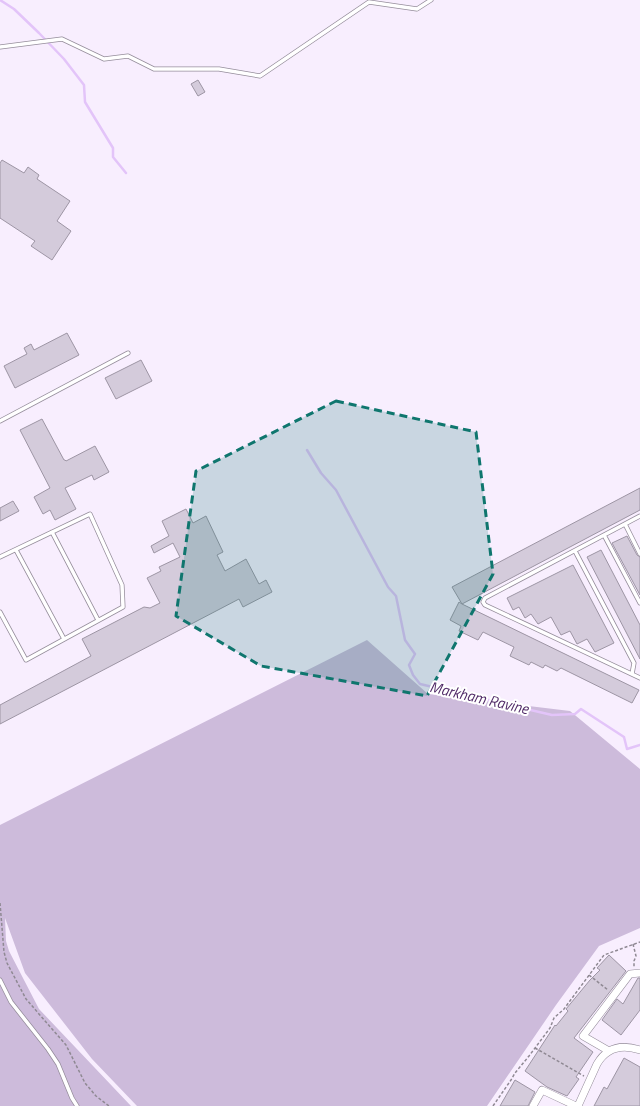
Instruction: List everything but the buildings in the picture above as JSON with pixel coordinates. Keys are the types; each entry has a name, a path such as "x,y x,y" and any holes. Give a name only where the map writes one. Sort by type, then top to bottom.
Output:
{"street":[{"path":"609,1051 583,1036 630,974 637,973"},
{"path":"533,1106 542,1090 577,1106 600,1058 609,1051 619,1048 630,1046 640,1050"}],"lane":[{"path":"0,47 62,39 104,59 128,56 154,69 219,69 260,76 368,2 417,9 431,0"},
{"path":"0,421 128,353"},
{"path":"0,557 90,514 122,586 123,607 26,660 0,612"},
{"path":"640,516 485,598 483,602 485,605 640,678"},
{"path":"625,524 640,554"},
{"path":"52,532 98,620"},
{"path":"604,535 640,603"},
{"path":"16,550 64,639"},
{"path":"575,551 634,663 632,674"},
{"path":"0,980 11,1002 58,1064 72,1098 77,1106"}],"path":[{"path":"0,902 6,963 26,999 66,1045 84,1083 96,1096 109,1106"},
{"path":"492,1106 515,1073 550,1028 554,1018 564,1009 605,954 640,942"},
{"path":"632,944 636,956 633,965 637,973"},
{"path":"589,975 614,994"},
{"path":"535,1048 590,1080"}],"highlighted area":[{"path":"336,401 476,432 493,574 427,696 261,666 176,616 196,471"}],"shaded area":[{"path":"367,640 428,694 570,711 640,769 640,928 599,946 556,1005 487,1106 137,1106 92,1059 25,973 5,918 6,941 9,951 39,1009 131,1106 0,1106 0,825"}],"waterway":[{"name":"Markham Ravine","path":"0,0 14,9 39,33 64,59 84,85 85,102 113,148 113,157 126,173"},
{"name":"Markham Ravine","path":"307,450 321,473 336,490 388,587 396,596 405,640 415,654 409,665 413,675 420,684 552,715 575,714 581,709 624,737 627,749 640,745"}]}
